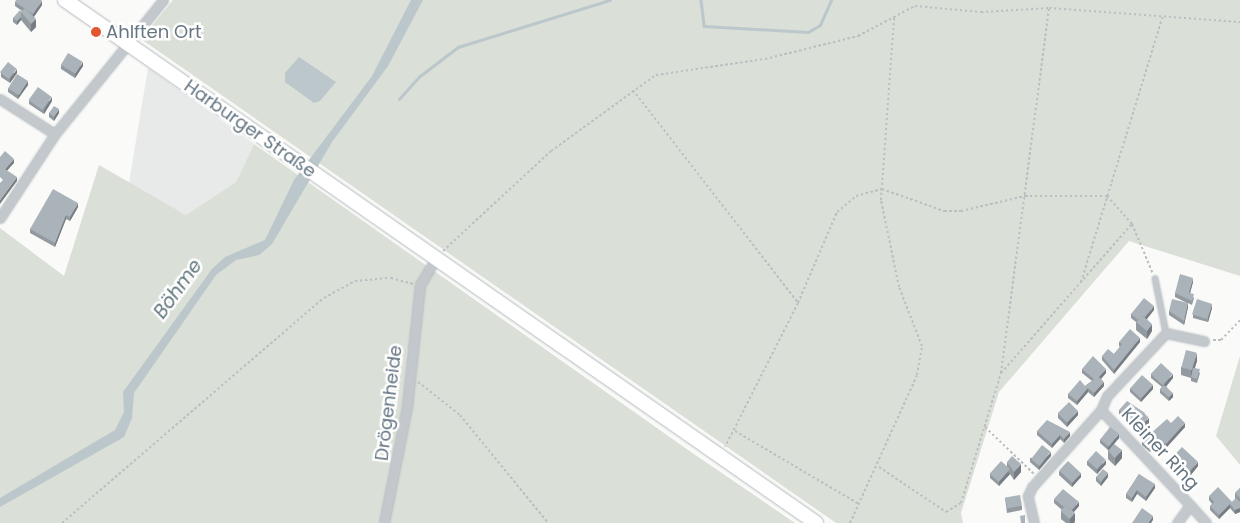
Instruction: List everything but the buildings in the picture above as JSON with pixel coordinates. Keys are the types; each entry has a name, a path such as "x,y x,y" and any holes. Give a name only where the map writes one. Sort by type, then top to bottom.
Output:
{"main road":[{"name":"Harburger Straße","path":"65,0 816,523"}],"street":[{"path":"0,218 55,134 126,43 163,0"},
{"path":"0,99 55,134"},
{"path":"420,285 436,258"},
{"name":"Drögenheide","path":"384,523 408,407 409,375 420,285"},
{"path":"1101,410 1107,396 1166,333 1204,341"},
{"name":"Kleiner Ring","path":"1034,523 1028,496 1039,479 1101,410 1206,523"},
{"path":"1177,523 1190,505"}],"lane":[{"path":"1155,278 1166,333"}],"path":[{"path":"436,258 505,189 633,90 656,75 765,59 858,36 915,6 981,12 1049,8 1240,22"},
{"path":"879,467 946,512 958,508 1001,373 1049,8"},
{"path":"1081,282 1163,16"},
{"path":"850,523 879,467 917,375 922,346 899,287 882,189 894,18"},
{"path":"633,90 798,303"},
{"path":"720,455 735,430 798,303 837,212 856,196 882,189 906,193 944,211 990,207 1025,196 1107,196 1132,224 1155,278"},
{"path":"1001,373 1132,224"},
{"path":"62,523 324,298 355,281 391,278 420,285"},
{"path":"1204,341 1221,340 1240,320"},
{"path":"409,375 460,415 548,523"},
{"path":"984,426 1039,479"},
{"path":"735,430 860,505"}],"shaded area":[{"path":"173,0 1240,0 1240,276 1129,241 999,392 961,513 963,523 836,523 141,39"},
{"path":"411,0 423,0 388,66 332,142 272,244 259,255 236,260 216,275 134,393 132,418 124,437 0,507 0,498 115,430 124,412 123,392 212,269 225,257 265,240 294,180 372,76"},
{"path":"299,57 336,82 320,101 314,103 285,82 285,73"},
{"path":"148,68 254,144 236,182 186,215 129,183"},
{"path":"254,144 691,452 795,523 0,523 0,228 64,276 99,165 186,215 236,182"},
{"path":"1240,356 1240,465 1216,436"}],"waterway":[{"path":"399,99 420,76 458,47 610,0"},
{"path":"701,0 704,26 808,32 820,25 831,0"}],"place":[{"name":"Ahlften Ort","path":"96,32"}],"water label":[{"name":"Böhme","path":"178,289"}]}
